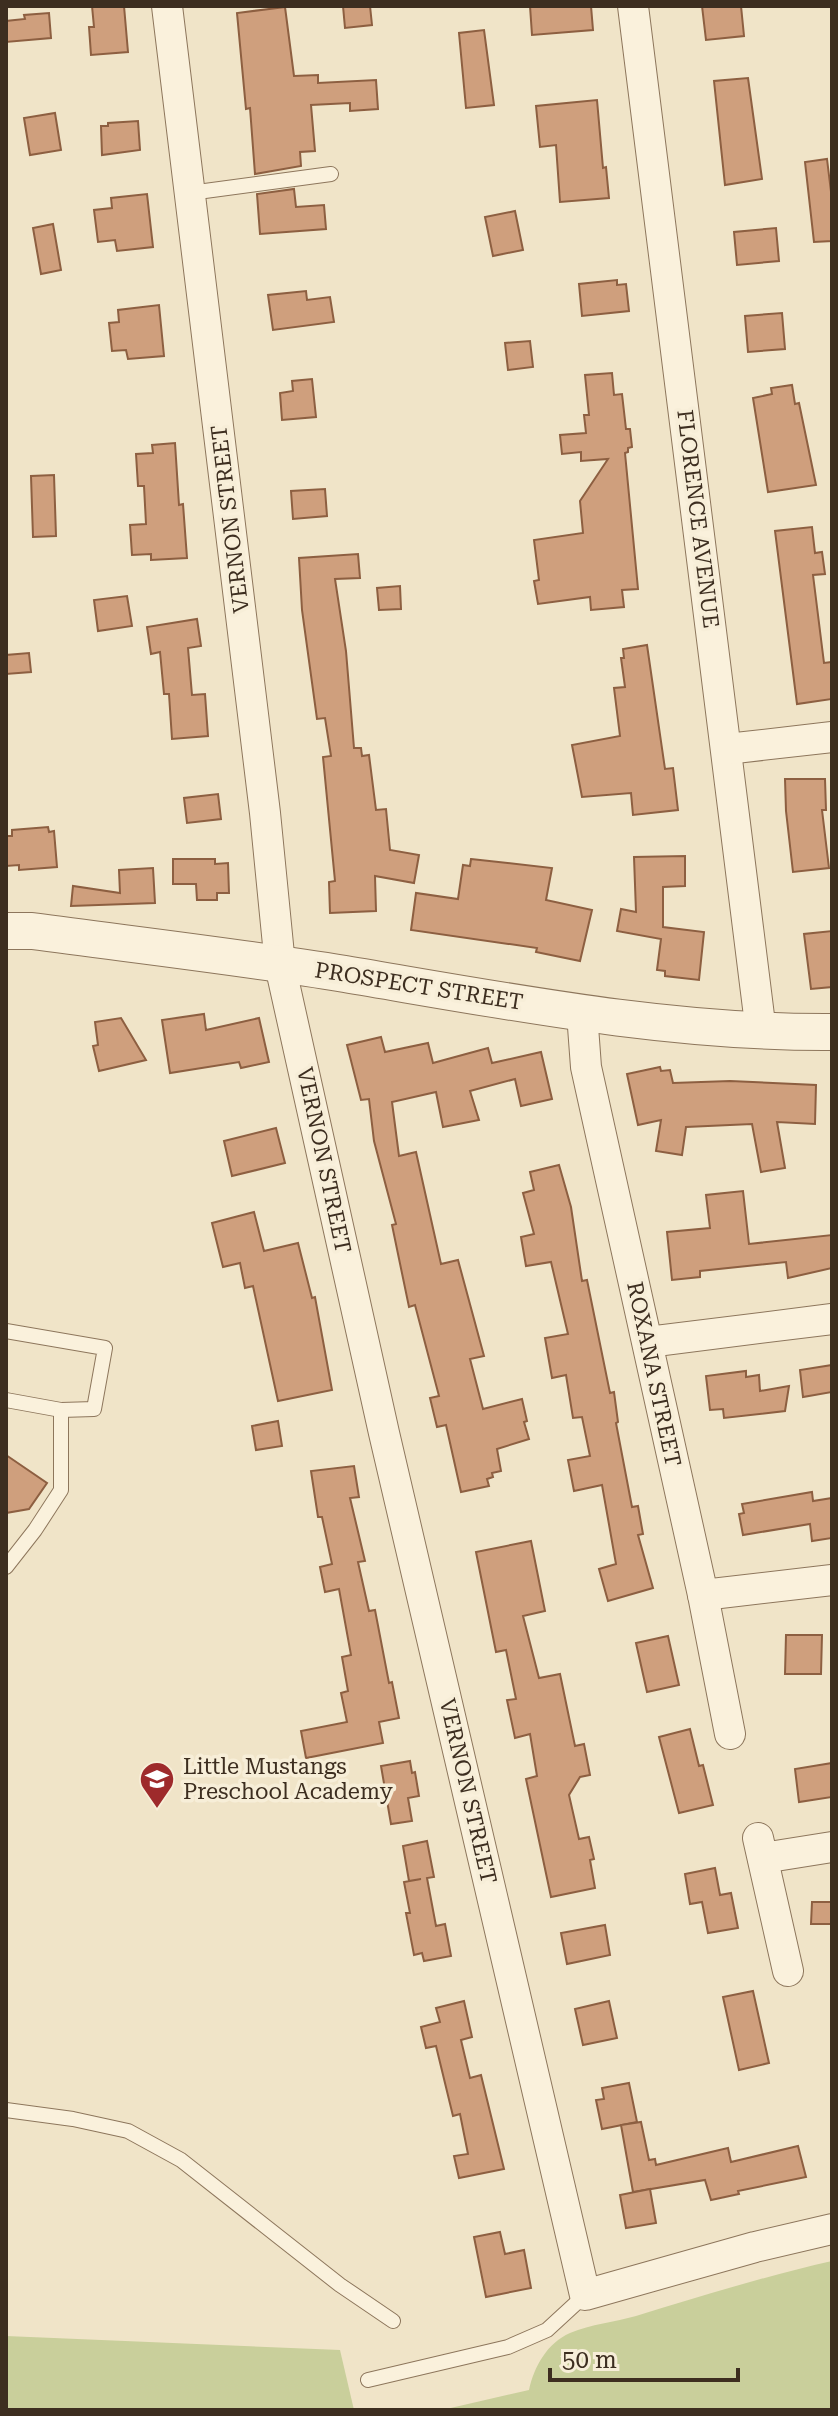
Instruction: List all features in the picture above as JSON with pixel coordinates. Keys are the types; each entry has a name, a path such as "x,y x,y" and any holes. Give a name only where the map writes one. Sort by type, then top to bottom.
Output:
{"street":[{"name":"VERNON STREET","path":"167,6 262,782 280,965 384,1433 585,2295"},
{"name":"FLORENCE AVENUE","path":"633,6 761,1032"},
{"path":"727,749 832,737"},
{"name":"PROSPECT STREET","path":"6,931 32,931 280,965 582,1013 761,1032 832,1032"},
{"name":"ROXANA STREET","path":"582,1013 586,1067 703,1595 730,1734"},
{"path":"648,1342 832,1319"},
{"path":"703,1595 832,1580"},
{"path":"788,1971 761,1848 832,1847"},
{"path":"585,2295 755,2247 832,2229"}],"lane":[{"path":"190,193 331,174"},
{"path":"6,1331 105,1348 94,1409 61,1410 6,1400"},
{"path":"6,1567 61,1490 61,1410"},
{"path":"6,2110 73,2119 128,2131 168,2153 241,2205 340,2285 393,2321"},
{"path":"368,2380 508,2347 547,2330 585,2295"}],"green space":[{"path":"832,2261 832,2410 442,2410 529,2390 538,2364 548,2349 562,2337 578,2330"},
{"path":"6,2336 340,2350 354,2410 6,2410"}],"building":[{"path":"92,6 124,6 128,52 91,55 89,27 94,27"},
{"path":"343,6 370,6 372,25 345,28"},
{"path":"530,6 591,6 593,30 532,35"},
{"path":"702,6 741,6 744,36 706,40"},
{"path":"285,7 294,76 318,75 318,83 376,80 378,109 350,111 350,103 311,105 315,151 300,152 301,166 255,174 237,13"},
{"path":"49,13 51,38 6,42 6,21 25,19 24,15"},
{"path":"484,30 494,105 466,108 459,33"},
{"path":"748,78 762,179 725,185 714,81"},
{"path":"597,100 609,198 560,202 556,145 540,147 536,106"},
{"path":"55,113 61,150 30,155 24,118"},
{"path":"138,121 140,150 102,155 101,126"},
{"path":"827,159 832,200 832,241 814,242 805,162"},
{"path":"294,189 296,207 324,205 326,229 260,234 257,194"},
{"path":"147,194 153,247 117,251 115,240 98,242 94,210 112,208 111,198"},
{"path":"515,211 523,250 493,256 485,217"},
{"path":"53,224 61,270 41,274 33,228"},
{"path":"776,228 779,261 737,265 734,232"},
{"path":"617,280 617,285 626,284 629,311 582,316 579,284"},
{"path":"306,291 307,300 330,297 334,322 273,330 268,295"},
{"path":"159,305 164,356 128,359 126,350 112,351 109,323 119,322 118,310"},
{"path":"782,313 785,349 748,352 745,316"},
{"path":"530,341 533,367 508,370 505,343"},
{"path":"612,373 614,395 622,394 626,429 630,429 632,447 625,453 638,589 622,590 624,607 591,610 590,597 538,604 534,581 539,580 534,540 583,533 580,501 608,459 581,461 581,452 562,454 560,435 586,433 584,415 589,415 585,375"},
{"path":"312,379 316,417 282,420 280,393 293,391 292,381"},
{"path":"792,385 795,404 799,403 816,485 768,492 753,398 772,394 771,388"},
{"path":"175,443 179,505 183,504 187,558 151,560 151,554 132,555 130,525 146,524 144,486 138,486 136,454 153,453 152,445"},
{"path":"54,475 56,536 33,537 31,476"},
{"path":"325,489 327,516 293,519 291,491"},
{"path":"812,527 815,553 822,552 825,574 813,575 824,663 832,662 832,699 797,704 775,531"},
{"path":"358,554 360,578 335,579 346,651 354,748 361,748 362,756 369,755 376,810 386,809 390,850 419,855 414,883 375,876 376,911 330,913 329,882 335,881 323,757 331,756 325,718 317,719 302,610 299,558"},
{"path":"400,586 401,609 379,610 377,588"},
{"path":"127,596 132,626 98,631 94,600"},
{"path":"197,619 201,646 188,648 192,695 205,694 208,736 172,739 169,694 164,694 160,652 151,654 147,627"},
{"path":"647,645 665,769 673,768 678,810 633,815 631,793 582,797 572,745 620,736 614,688 625,687 621,658 624,658 623,649"},
{"path":"29,653 31,672 6,674 6,655"},
{"path":"785,779 825,779 826,810 822,810 829,868 793,872"},
{"path":"218,794 221,819 187,823 184,798"},
{"path":"48,827 49,832 54,831 57,867 19,870 19,865 6,866 6,836 12,836 12,830"},
{"path":"685,856 685,886 663,887 663,927 704,932 699,980 665,976 665,971 657,970 661,939 617,931 621,909 636,912 634,857"},
{"path":"173,859 215,859 215,864 228,863 229,893 217,893 217,900 197,900 196,884 173,884"},
{"path":"471,859 552,868 546,900 592,910 580,961 536,952 537,948 411,930 416,893 458,899 463,865 470,866"},
{"path":"153,868 155,903 71,906 73,886 120,893 119,870"},
{"path":"832,931 832,987 811,989 804,934"},
{"path":"204,1014 206,1030 259,1018 269,1062 241,1068 239,1062 170,1073 162,1020"},
{"path":"121,1018 146,1060 99,1071 93,1046 98,1045 95,1022"},
{"path":"381,1037 385,1052 428,1043 433,1063 488,1048 492,1063 541,1052 552,1099 521,1106 515,1079 470,1091 479,1120 443,1127 436,1092 392,1102 399,1156 416,1152 441,1264 458,1260 484,1356 470,1359 483,1409 522,1399 527,1421 524,1422 529,1439 497,1449 501,1471 492,1473 493,1477 487,1479 489,1486 461,1492 446,1425 437,1427 430,1398 439,1396 415,1305 409,1307 392,1225 396,1224 374,1141 369,1099 361,1100 347,1045"},
{"path":"660,1067 661,1071 670,1070 673,1083 730,1081 816,1085 815,1124 777,1122 785,1168 761,1172 752,1124 686,1127 682,1155 656,1151 661,1120 638,1125 627,1074"},
{"path":"276,1128 285,1163 232,1176 224,1141"},
{"path":"559,1165 571,1207 582,1281 587,1280 610,1393 614,1392 616,1423 632,1507 638,1506 643,1534 638,1535 653,1588 608,1601 599,1569 616,1564 602,1485 574,1491 568,1460 590,1456 582,1417 573,1418 566,1375 552,1378 545,1338 568,1334 551,1262 526,1266 521,1237 534,1234 523,1193 534,1190 530,1172"},
{"path":"743,1191 749,1244 832,1235 832,1268 788,1278 786,1262 700,1271 700,1277 672,1280 667,1232 710,1228 706,1195"},
{"path":"254,1212 264,1251 298,1243 312,1298 315,1297 332,1390 278,1401 253,1286 245,1288 240,1263 223,1267 212,1223"},
{"path":"832,1365 832,1392 803,1397 800,1370"},
{"path":"746,1371 746,1377 759,1375 760,1391 789,1386 785,1411 724,1418 723,1409 710,1410 706,1376"},
{"path":"278,1421 282,1446 256,1450 252,1426"},
{"path":"6,1455 47,1483 29,1509 6,1513"},
{"path":"354,1466 359,1497 350,1498 365,1561 358,1562 369,1611 375,1610 399,1718 379,1722 383,1743 306,1758 301,1731 347,1722 341,1693 348,1691 342,1657 351,1655 339,1589 325,1592 320,1567 332,1564 322,1517 318,1517 311,1471"},
{"path":"812,1492 813,1501 832,1498 832,1538 812,1541 810,1524 743,1535 739,1514 744,1513 742,1504"},
{"path":"531,1541 545,1611 523,1616 539,1678 560,1674 575,1746 584,1744 590,1775 580,1777 569,1795 579,1839 589,1837 595,1888 551,1897 526,1779 537,1776 530,1734 515,1738 507,1700 516,1699 506,1650 496,1652 476,1552"},
{"path":"786,1635 822,1635 821,1674 785,1674"},
{"path":"668,1636 679,1685 647,1692 636,1643"},
{"path":"690,1729 713,1805 679,1813 659,1737"},
{"path":"410,1761 419,1796 408,1798 412,1821 391,1824 381,1766"},
{"path":"832,1763 832,1797 799,1802 795,1769"},
{"path":"427,1841 434,1877 427,1878 436,1926 445,1924 451,1956 424,1961 422,1953 414,1955 404,1882 421,1879 409,1881 403,1846"},
{"path":"715,1868 720,1895 731,1893 738,1928 708,1933 702,1902 690,1904 685,1874"},
{"path":"812,1902 832,1902 832,1924 811,1924"},
{"path":"605,1925 610,1955 567,1964 561,1933"},
{"path":"753,1991 769,2063 739,2070 723,1997"},
{"path":"464,2001 472,2037 461,2040 470,2078 481,2075 504,2169 459,2178 454,2156 468,2154 460,2114 453,2116 436,2046 426,2048 421,2027 440,2022 436,2008"},
{"path":"609,2001 617,2038 583,2045 575,2009"},
{"path":"629,2083 637,2122 602,2129 596,2100 604,2099 602,2088"},
{"path":"641,2122 649,2160 655,2159 656,2165 728,2148 731,2162 798,2146 806,2177 711,2200 705,2180 633,2192 621,2125"},
{"path":"650,2189 656,2223 626,2228 620,2195"},
{"path":"500,2232 505,2254 524,2250 531,2288 486,2297 474,2237"}],"place":[{"name":"Little Mustangs Preschool Academy","path":"157,1810"}]}
